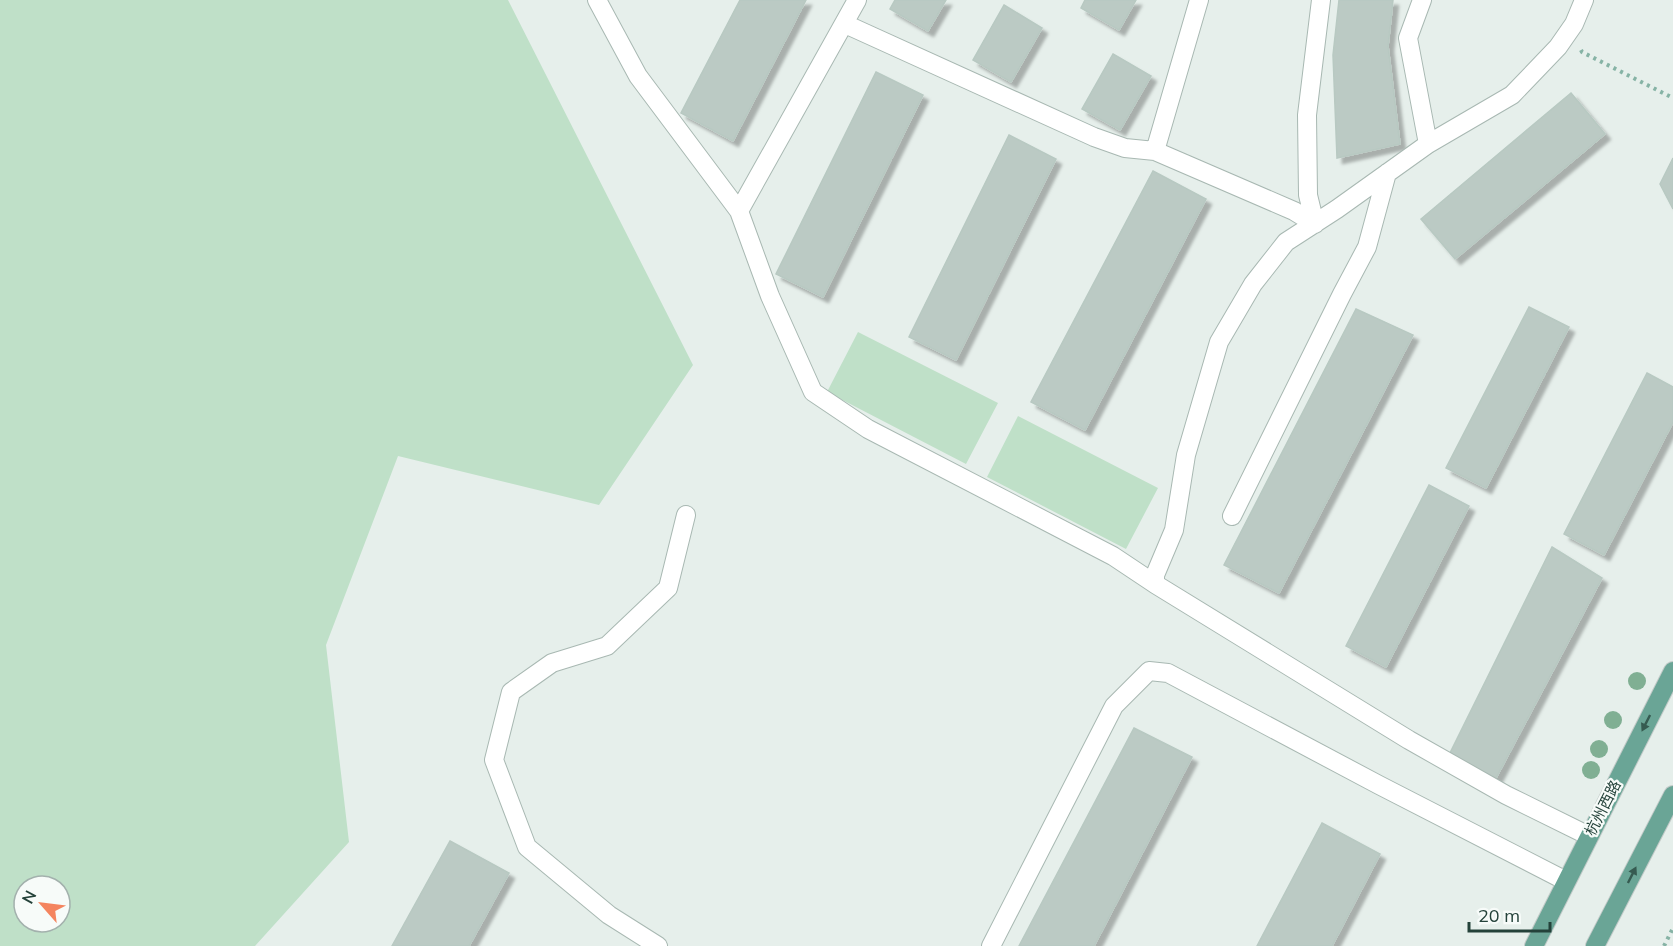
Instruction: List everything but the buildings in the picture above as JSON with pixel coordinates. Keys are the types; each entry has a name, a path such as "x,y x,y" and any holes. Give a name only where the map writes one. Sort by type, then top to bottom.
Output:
{"main road":[{"name":"杭州西路","path":"1534,946 1673,671"},
{"path":"1595,946 1673,795"}],"street":[{"path":"597,0 638,76 739,211 770,296 813,392 868,429 1113,556 1409,740 1506,795 1589,836"},
{"path":"739,211 857,0"},
{"path":"1155,151 1199,0"},
{"path":"1315,224 1308,195 1307,115 1321,0"},
{"path":"1422,0 1408,38 1428,144"},
{"path":"1155,584 1155,575 1174,530 1186,455 1219,342 1254,284 1286,242 1428,144 1512,95 1558,47 1570,30 1584,0"},
{"path":"845,24 1094,137 1125,148 1155,151 1294,211 1315,224"},
{"path":"1232,516 1367,247 1387,172"},
{"path":"658,946 609,915 527,847 494,760 511,692 552,663 607,646 668,588 686,515"},
{"path":"991,946 1114,706 1149,671 1168,673 1566,881"}],"path":[{"path":"1570,30 1582,52 1673,98"},
{"path":"1664,946 1673,928"}],"green space":[{"path":"0,0 508,0 693,365 599,505 398,456 326,645 349,842 255,946 0,946"},
{"path":"858,332 998,403 966,464 827,392"},
{"path":"1018,416 1158,488 1126,549 987,477"}]}
